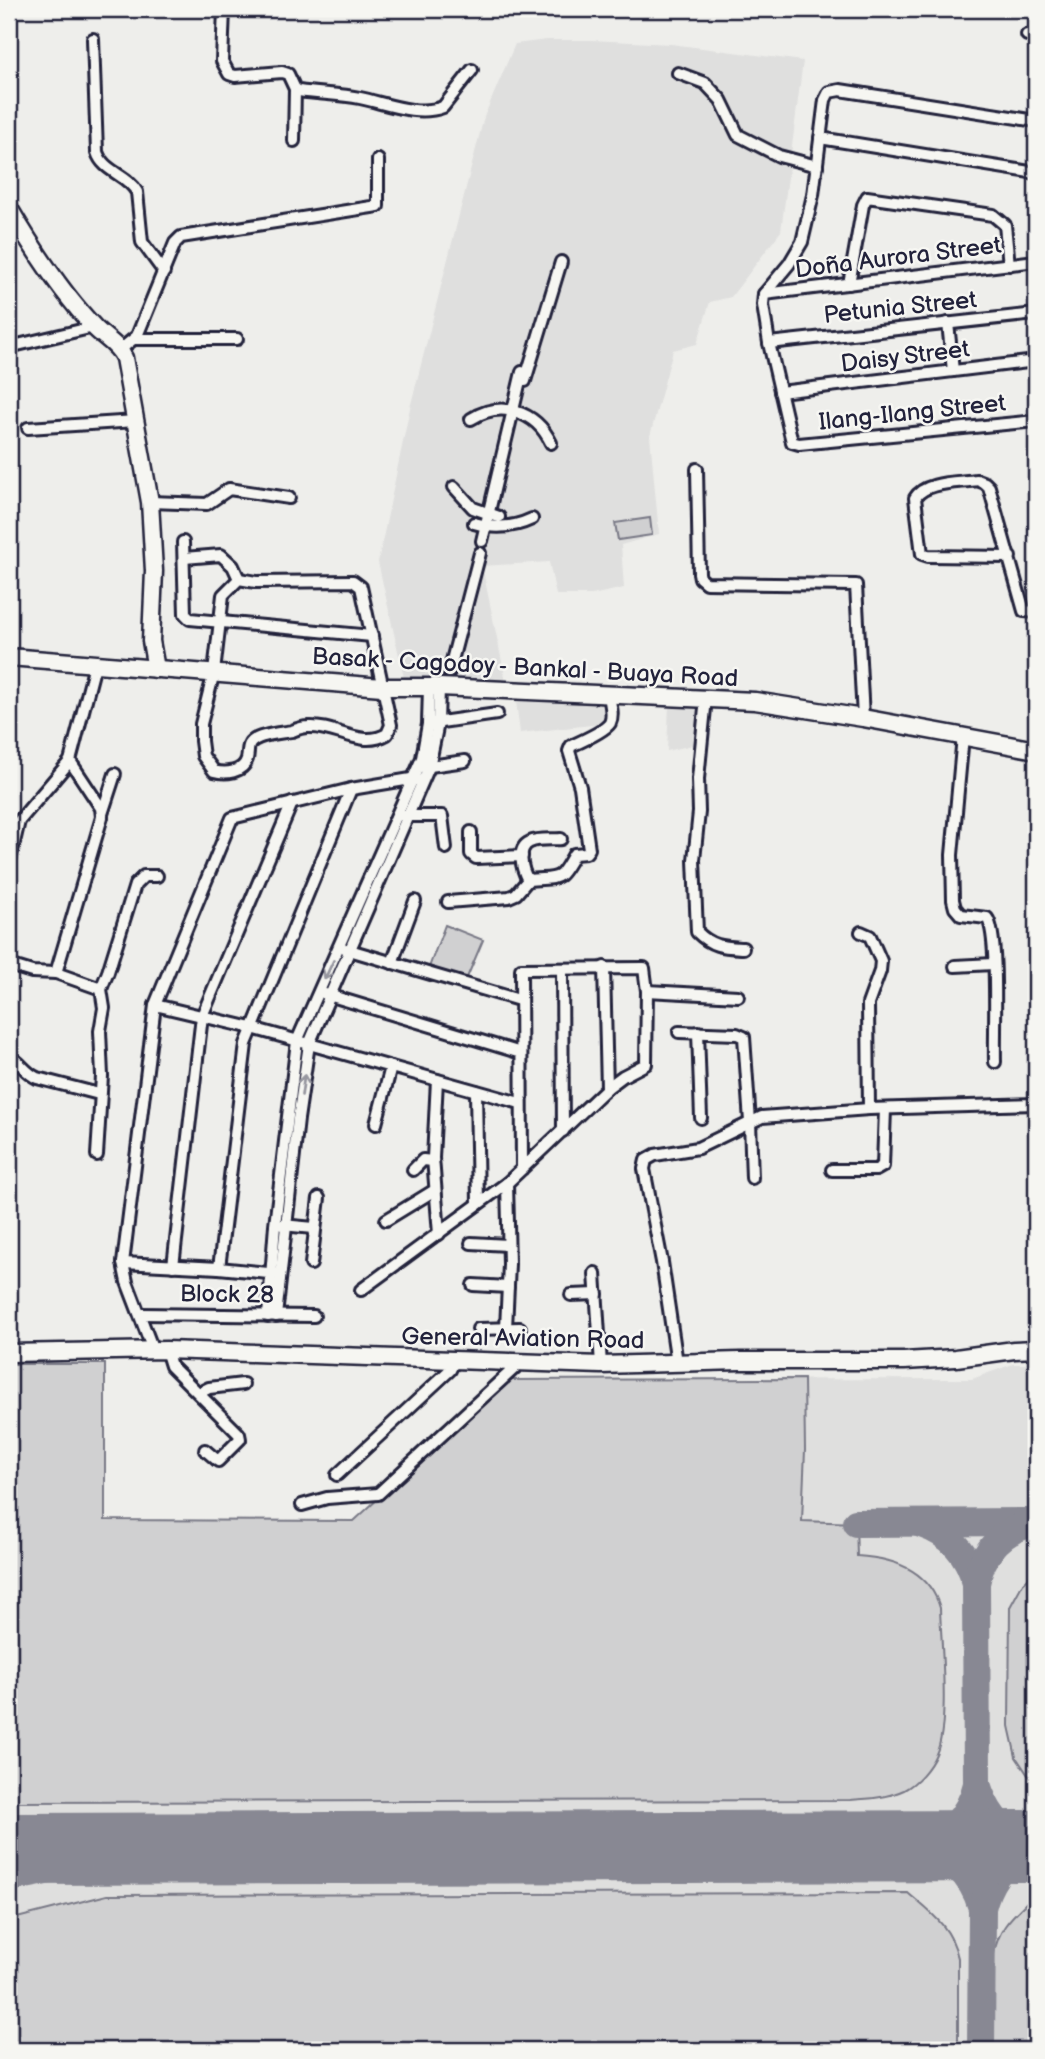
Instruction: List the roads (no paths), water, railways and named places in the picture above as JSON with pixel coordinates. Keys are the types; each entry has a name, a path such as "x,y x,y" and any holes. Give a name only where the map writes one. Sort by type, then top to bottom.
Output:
{"street":[{"path":"224,9 224,68 235,76 282,72 288,74 295,89 294,141"},
{"path":"93,39 97,152 100,160 133,185 137,192 142,242 164,272"},
{"path":"295,89 359,98 391,106 436,110 447,103 472,70"},
{"path":"678,73 705,83 721,100 738,135 779,156 817,166"},
{"path":"780,392 769,343 763,305 764,294 789,264 802,242 813,195 825,100 829,92 840,90 1036,121"},
{"path":"820,138 1036,173"},
{"path":"120,350 135,339 175,243 184,235 378,206 378,160"},
{"path":"849,284 863,205 867,197 993,215 1005,225 1009,265"},
{"path":"9,208 55,277 94,327 120,350 127,369 150,502 154,570 151,641 156,669"},
{"name":"Doña Aurora Street","path":"764,294 1036,261"},
{"path":"482,541 491,519 521,376 525,381 561,262"},
{"name":"Petunia Street","path":"769,343 1036,314"},
{"path":"948,323 953,371"},
{"path":"9,347 94,327"},
{"path":"135,339 237,339"},
{"name":"Daisy Street","path":"780,392 1036,361"},
{"name":"Ilang-Ilang Street","path":"780,392 793,442 799,444 1036,421"},
{"path":"471,419 487,411 513,410 536,422 551,443"},
{"path":"28,428 136,421"},
{"path":"697,469 699,573 706,583 856,585 863,718"},
{"path":"1010,556 922,554 915,498 918,493 925,488 985,482 989,487 1030,612"},
{"path":"454,487 466,502 506,527 532,519"},
{"path":"150,502 207,504 229,489 289,498"},
{"path":"474,523 491,519"},
{"path":"183,542 185,614 190,619 372,636"},
{"path":"449,672 480,553"},
{"path":"184,558 221,555 233,566 239,579"},
{"path":"239,579 256,582 353,581 361,587 391,725 387,734 383,737 357,739 342,733 309,727 255,739 247,749 247,760 242,767 232,772 214,771 208,765 203,756 201,724 214,672 223,595 239,579"},
{"path":"136,668 151,641"},
{"name":"Basak - Cagodoy - Bankal - Buaya Road","path":"9,657 382,687 755,701 1036,750"},
{"path":"9,864 19,821 70,761 95,665"},
{"path":"272,1316 292,1119 303,1042 424,767 433,724 434,687"},
{"path":"448,902 509,897 516,894 528,880 565,874 574,854 586,853 589,849 580,787 569,751 571,746 604,729 610,723 609,695"},
{"path":"706,698 694,860 697,932 716,947 743,948"},
{"path":"433,724 497,714"},
{"path":"963,736 952,855 953,900 961,915 987,918 990,922 995,1062"},
{"path":"70,761 102,814"},
{"path":"424,767 465,761"},
{"path":"56,974 88,873 115,774"},
{"path":"205,1450 218,1461 240,1439 239,1434 171,1366 160,1350 127,1282 123,1263 155,1004 232,818 351,789 416,780"},
{"path":"219,1268 246,1044 351,789"},
{"path":"173,1266 202,1016 292,803"},
{"path":"402,816 442,816 446,848"},
{"path":"471,832 471,854 476,858 522,856"},
{"path":"528,880 523,868 524,848 531,841 561,839"},
{"path":"97,1155 102,1076 100,1031 104,1008 101,989 135,885 144,876 158,876"},
{"path":"392,964 415,901"},
{"path":"861,932 870,936 881,961 875,991 869,1004 869,1109"},
{"path":"344,949 519,1000"},
{"path":"955,966 993,964"},
{"path":"9,965 32,972 56,974 101,989"},
{"path":"604,968 607,1088"},
{"path":"362,1290 507,1183 563,1131 607,1088 623,1076 646,1065 647,991 644,968 521,969 519,1000 522,1169"},
{"path":"562,969 563,1131"},
{"path":"647,991 738,996"},
{"path":"324,994 520,1053"},
{"path":"155,1004 252,1028 520,1103"},
{"path":"679,1032 737,1034 744,1037 752,1178"},
{"path":"698,1032 701,1118"},
{"path":"9,1056 37,1078 99,1094"},
{"path":"376,1124 391,1067"},
{"path":"437,1080 433,1161 439,1234"},
{"path":"476,1091 478,1204"},
{"path":"677,1363 662,1262 644,1169 646,1160 655,1155 691,1151 762,1117 869,1109 1036,1104"},
{"path":"832,1170 876,1170 883,1166 885,1109"},
{"path":"413,1170 423,1160 433,1161"},
{"path":"506,1328 507,1183"},
{"path":"386,1220 435,1190"},
{"path":"311,1264 319,1198"},
{"path":"281,1225 314,1228"},
{"path":"471,1243 508,1245"},
{"path":"123,1263 276,1274"},
{"path":"595,1273 601,1365"},
{"path":"473,1286 508,1287"},
{"path":"571,1295 597,1294"},
{"name":"Block 28","path":"141,1314 314,1316"},
{"path":"478,1329 520,1328"},
{"name":"General Aviation Road","path":"9,1353 160,1350 601,1365 904,1361 1036,1349"},
{"path":"337,1475 450,1370 455,1360"},
{"path":"302,1505 327,1498 378,1494 519,1364"},
{"path":"200,1393 209,1388 243,1384"}]}
